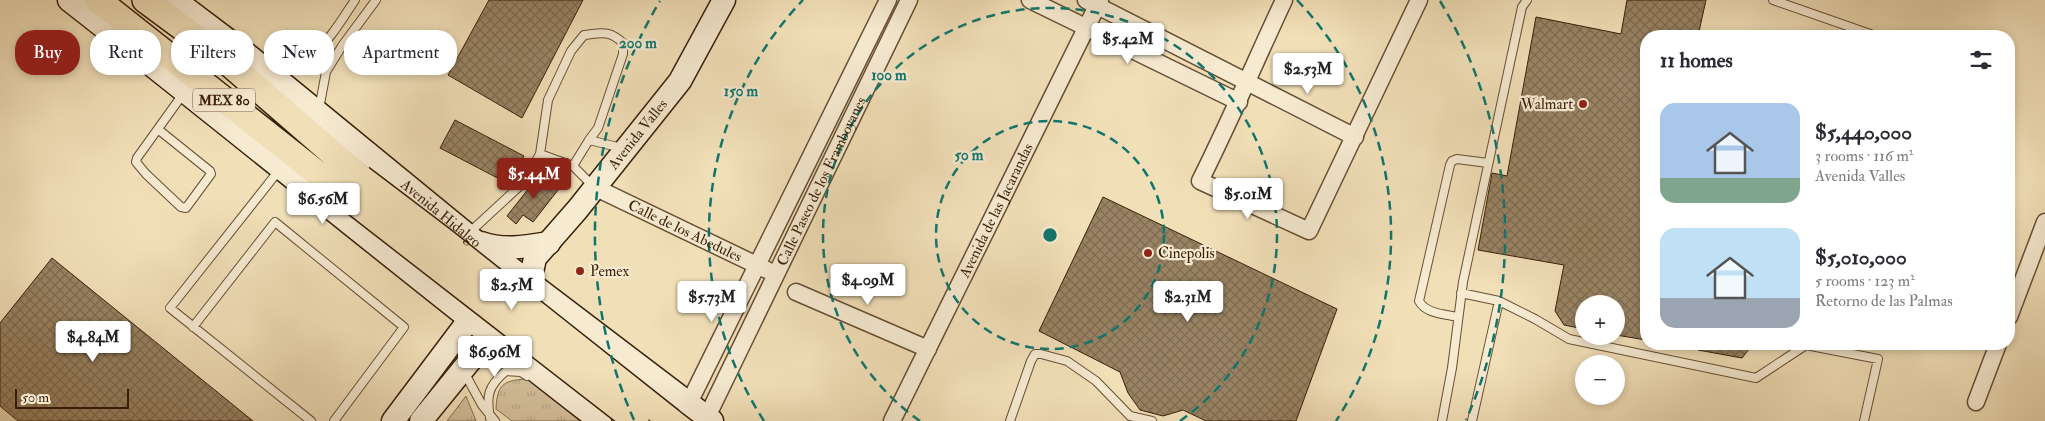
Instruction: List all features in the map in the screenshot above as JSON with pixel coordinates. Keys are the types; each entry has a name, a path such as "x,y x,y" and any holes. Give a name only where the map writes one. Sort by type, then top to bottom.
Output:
{"main road":[{"name":"MEX 80","path":"98,0 355,189 636,421"},
{"name":"MEX 80","path":"145,0 218,54 355,189 452,247 671,421"}],"street":[{"path":"69,0 515,356 600,421"},
{"name":"Avenida Hidalgo","path":"175,0 257,63 485,249 703,414"},
{"name":"Avenida Valles","path":"530,282 542,250 626,150 680,81 724,0"},
{"name":"Calle Paseo de los Framboyanes","path":"703,414 716,350 888,0"},
{"name":"Calle Paseo de los Framboyanes","path":"703,414 736,357 910,0"},
{"path":"1030,0 1239,102"},
{"path":"1284,0 1246,81 1239,102 1200,181 1309,231 1419,0"},
{"path":"1094,2 1355,137"},
{"name":"Avenida de las Jacarandas","path":"892,421 1086,27 1094,2"},
{"name":"Calle de los Abedules","path":"594,187 776,274"},
{"path":"2015,301 2045,222"},
{"path":"393,421 461,312 485,249 519,248 542,250"},
{"name":"Avenida Valles","path":"485,249 542,250"},
{"path":"421,421 490,336 530,282"},
{"path":"796,292 928,349"},
{"path":"515,356 513,344 526,323 541,302 551,298"},
{"path":"716,350 736,357"},
{"path":"1976,402 1996,350"},
{"path":"465,365 515,356"}],"lane":[{"path":"257,63 295,64 314,55 334,31 355,0"},
{"path":"318,114 326,72 342,46 376,0"},
{"path":"1442,421 1452,368 1461,293 1522,8 1527,0"},
{"path":"1773,0 1859,30"},
{"path":"485,249 540,154 548,100 571,51 584,35 614,34 623,43 623,54 598,128 573,166"},
{"path":"159,130 212,174 186,208 181,207 174,201 136,162 185,91"},
{"path":"589,140 626,150"},
{"path":"540,154 573,166 594,187"},
{"path":"1458,317 1428,310 1419,301 1452,161 1457,159 1488,163"},
{"path":"281,168 170,308 311,421"},
{"path":"193,327 275,222 404,327 334,421"},
{"path":"1461,293 1499,301 1535,318 1568,339 1756,378 1798,350"},
{"path":"1472,421 1499,301"},
{"path":"1832,350 1878,359 1864,421"},
{"path":"1010,421 1031,361 1035,354 1041,354 1067,361 1096,381 1130,416 1152,421"},
{"path":"465,365 475,394 493,419"},
{"path":"493,419 487,402 489,390 497,378 506,371 520,372 562,391"}],"green space":[{"path":"528,379 580,421 512,421 496,409 500,388 513,380"},
{"path":"466,396 476,421 447,421"}],"building":[{"path":"489,0 583,0 522,118 448,75 457,75 457,59"},
{"name":"Walmart","path":"1627,0 1706,0 1699,30 1640,30 1640,339 1625,336 1625,295 1575,295 1575,327 1564,325 1555,311 1564,265 1478,250 1492,173 1507,176 1536,17 1621,34"},
{"path":"455,120 524,156 509,184 440,148"},
{"path":"540,174 558,190 533,222 523,215 516,224 507,216"},
{"name":"Cinepolis","path":"1103,197 1337,309 1296,421 1206,421 1183,410 1163,416 1140,410 1128,393 1120,372 1039,331"},
{"path":"52,258 253,421 18,421 0,406 0,323"},
{"path":"1698,350 1748,350 1742,358"}],"place":[{"name":"Walmart","path":"1583,104"},
{"name":"Cinepolis","path":"1148,253"},
{"name":"Pemex","path":"580,271"}]}
